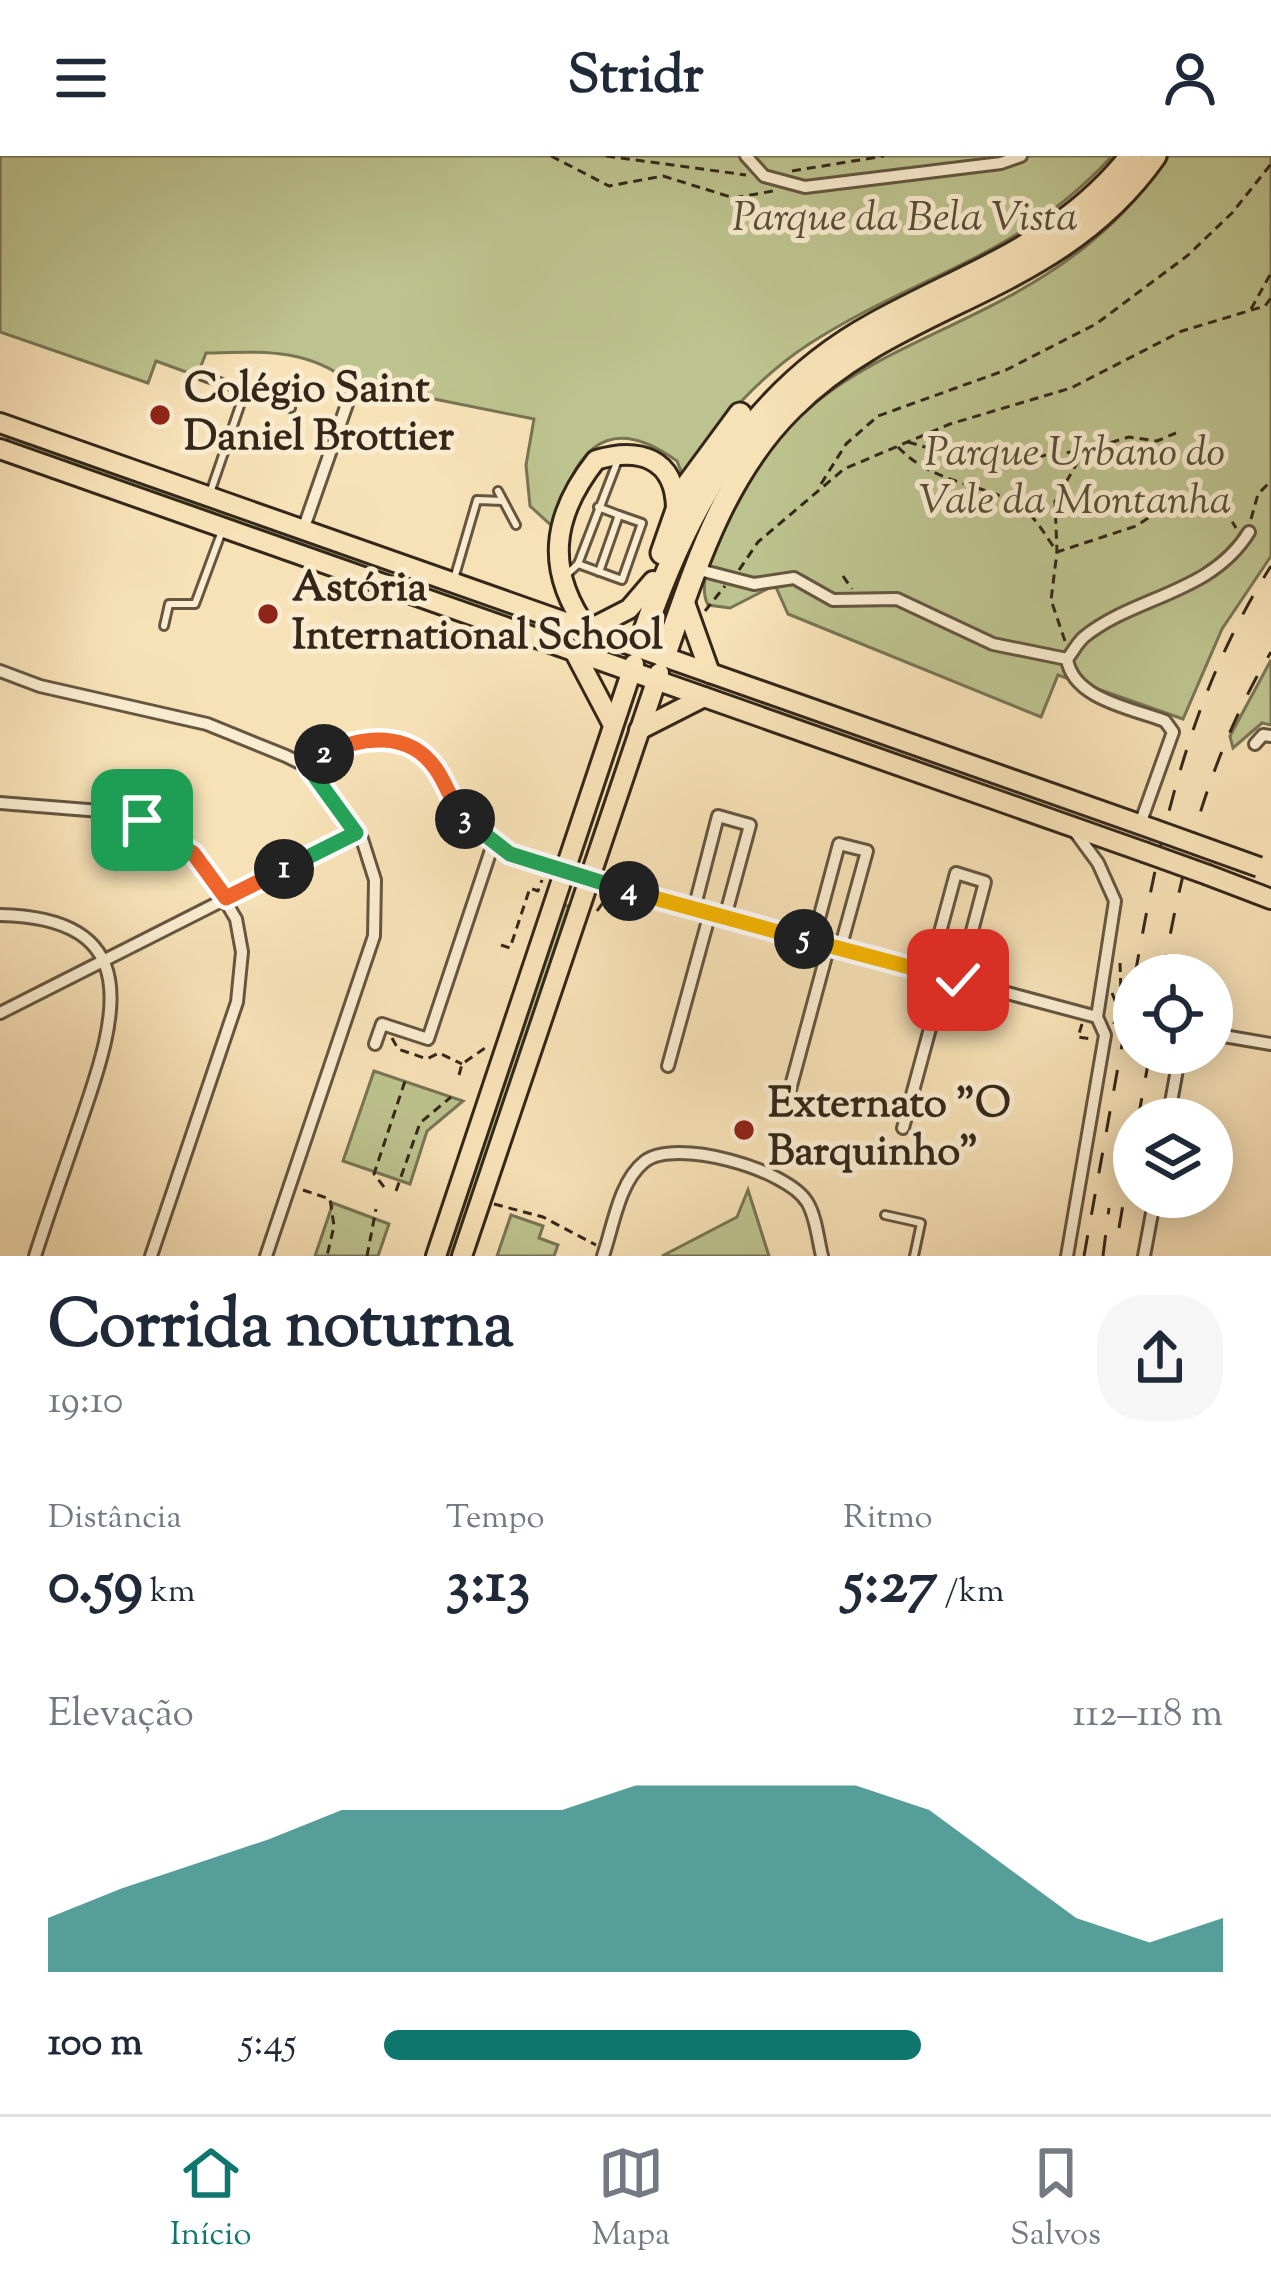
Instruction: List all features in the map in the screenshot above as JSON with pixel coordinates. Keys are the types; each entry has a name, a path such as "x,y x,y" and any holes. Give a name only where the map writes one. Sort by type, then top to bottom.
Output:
{"highway":[{"path":"648,620 653,581 676,508 708,451 747,406 828,343 1020,254 1068,222 1131,156"},
{"path":"664,657 695,569 730,491 792,407 874,346 1030,270 1080,238 1117,204 1155,156"},
{"path":"639,648 696,505 727,452 810,366 873,324"}],"main road":[{"path":"0,423 1265,870"},
{"path":"0,449 1271,899"},
{"path":"588,630 559,582 555,556 578,484 596,460 623,452 650,457 665,468 676,490 676,508"},
{"path":"588,630 629,609 653,581"},
{"path":"684,600 710,673"},
{"path":"436,1256 639,648"},
{"path":"574,651 613,725"},
{"path":"462,1256 664,657"},
{"path":"639,730 704,697"},
{"path":"1122,844 1146,827"},
{"path":"1166,860 1173,836"},
{"path":"565,873 588,880"}],"street":[{"path":"742,160 764,176 805,187 1001,164 1021,156"},
{"path":"303,530 353,387"},
{"path":"1146,827 1173,732 1165,721 1081,688 1069,674 1069,657 1086,635 1191,584 1246,538"},
{"path":"695,569 761,584 786,577 833,600 897,599 993,644 1069,657"},
{"path":"0,671 40,686 207,724 308,767 356,833 375,880 374,936 266,1256"},
{"path":"1255,744 1262,735 1271,736"},
{"path":"308,767 356,742 404,744 437,770 459,813 493,844 565,873"},
{"path":"0,803 98,809 142,820 193,853 226,898 242,952 237,1002 151,1256"},
{"path":"694,909 718,816 750,825 724,917"},
{"path":"1071,826 1098,862 1114,901 1090,1015"},
{"path":"0,1013 356,833"},
{"path":"375,1044 382,1024 428,1039 493,844"},
{"path":"788,1096 867,851 839,844 812,941"},
{"path":"929,973 956,874 985,881 958,980"},
{"path":"588,880 1090,1015 1103,1024 1067,1256"},
{"path":"668,1066 710,913"},
{"path":"0,915 52,919 73,929 103,961 114,993 113,1021 35,1256"},
{"path":"903,1128 944,976"},
{"path":"1233,1038 1271,1044"},
{"path":"604,1253 628,1180 641,1164 673,1151 774,1172 808,1202 822,1256"},
{"path":"1144,1256 1151,1218"}],"lane":[{"path":"202,376 291,408"},
{"path":"209,497 245,392"},
{"path":"559,582 578,564 623,452"},
{"path":"498,491 516,525"},
{"path":"452,583 477,500 503,501"},
{"path":"578,564 622,580 643,523 598,507"},
{"path":"599,572 619,515"},
{"path":"164,626 169,600 196,604 223,528"},
{"path":"885,1215 921,1223 914,1256"}],"path":[{"path":"551,156 609,186 663,176 734,198 805,187"},
{"path":"726,173 742,160"},
{"path":"698,621 758,542 789,520 816,490 846,444 878,416 1006,370 1096,324 1187,256 1232,214 1271,164"},
{"path":"1250,310 1271,273"},
{"path":"816,490 844,469 907,441 1071,388 1182,331 1250,310 1271,298"},
{"path":"907,441 1000,469 1129,437 1157,441 1176,433"},
{"path":"897,446 914,464 1012,501 1057,552"},
{"path":"1069,657 1051,600 1057,552 1055,501 1082,452"},
{"path":"1246,538 1253,504 1271,481"},
{"path":"1057,552 1136,526 1174,502 1225,510 1246,538"},
{"path":"501,945 510,948 530,888 538,891"},
{"path":"1090,1015 1078,1037 1104,1041"},
{"path":"375,1044 383,1046 388,1036 414,1057 427,1059 439,1053 462,1064"},
{"path":"459,1075 462,1064 484,1048"},
{"path":"384,1187 374,1174 405,1081"},
{"path":"396,1191 420,1124 451,1097"},
{"path":"303,1190 330,1199 334,1226 327,1256"},
{"path":"481,1200 543,1216 604,1253"},
{"path":"367,1256 376,1209"}],"green space":[{"name":"Parque da Bela Vista","path":"0,156 1112,156 1041,219 790,357 739,403 683,476 677,461 628,438 594,448 580,462 552,526 530,506 526,465 534,419 350,382 316,363 282,354 206,353 197,376 156,361 148,383 0,332"},
{"name":"Parque Urbano do Vale da Montanha","path":"1169,156 1271,156 1271,556 1222,629 1183,719 1058,675 1041,717 788,614 775,585 730,608 708,605 705,578 721,535 752,474 789,427 831,391 878,362 1030,284 1081,250 1129,206"},
{"path":"10,435 475,599 613,655 6,443"},
{"path":"1271,660 1271,725 1262,723 1233,748 1230,736"},
{"path":"564,905 571,907 453,1256 446,1256"},
{"path":"374,1071 463,1101 427,1131 410,1184 343,1161"},
{"path":"748,1190 769,1256 662,1256 737,1217"},
{"path":"333,1203 389,1224 378,1256 315,1256"},
{"path":"511,1215 543,1226 539,1238 558,1245 554,1256 497,1256"}],"railway":[{"path":"1139,954 1182,763 1219,663 1271,566"},
{"path":"1167,954 1179,890 1215,768 1271,652"},
{"path":"1084,1256 1117,1074"},
{"path":"1142,1098 1146,1074"},
{"path":"1103,1256 1109,1208"},
{"path":"1119,1228 1121,1218"}],"place":[{"name":"Colégio Saint Daniel Brottier","path":"160,415"},
{"name":"Astória International School","path":"268,614"},
{"name":"Externato \"O Barquinho\"","path":"744,1130"}],"route":[{"path":"142,820 193,853 226,898 356,833 308,767 327,752 356,742 390,740 427,759 459,813 510,854 588,880 958,980"}]}
